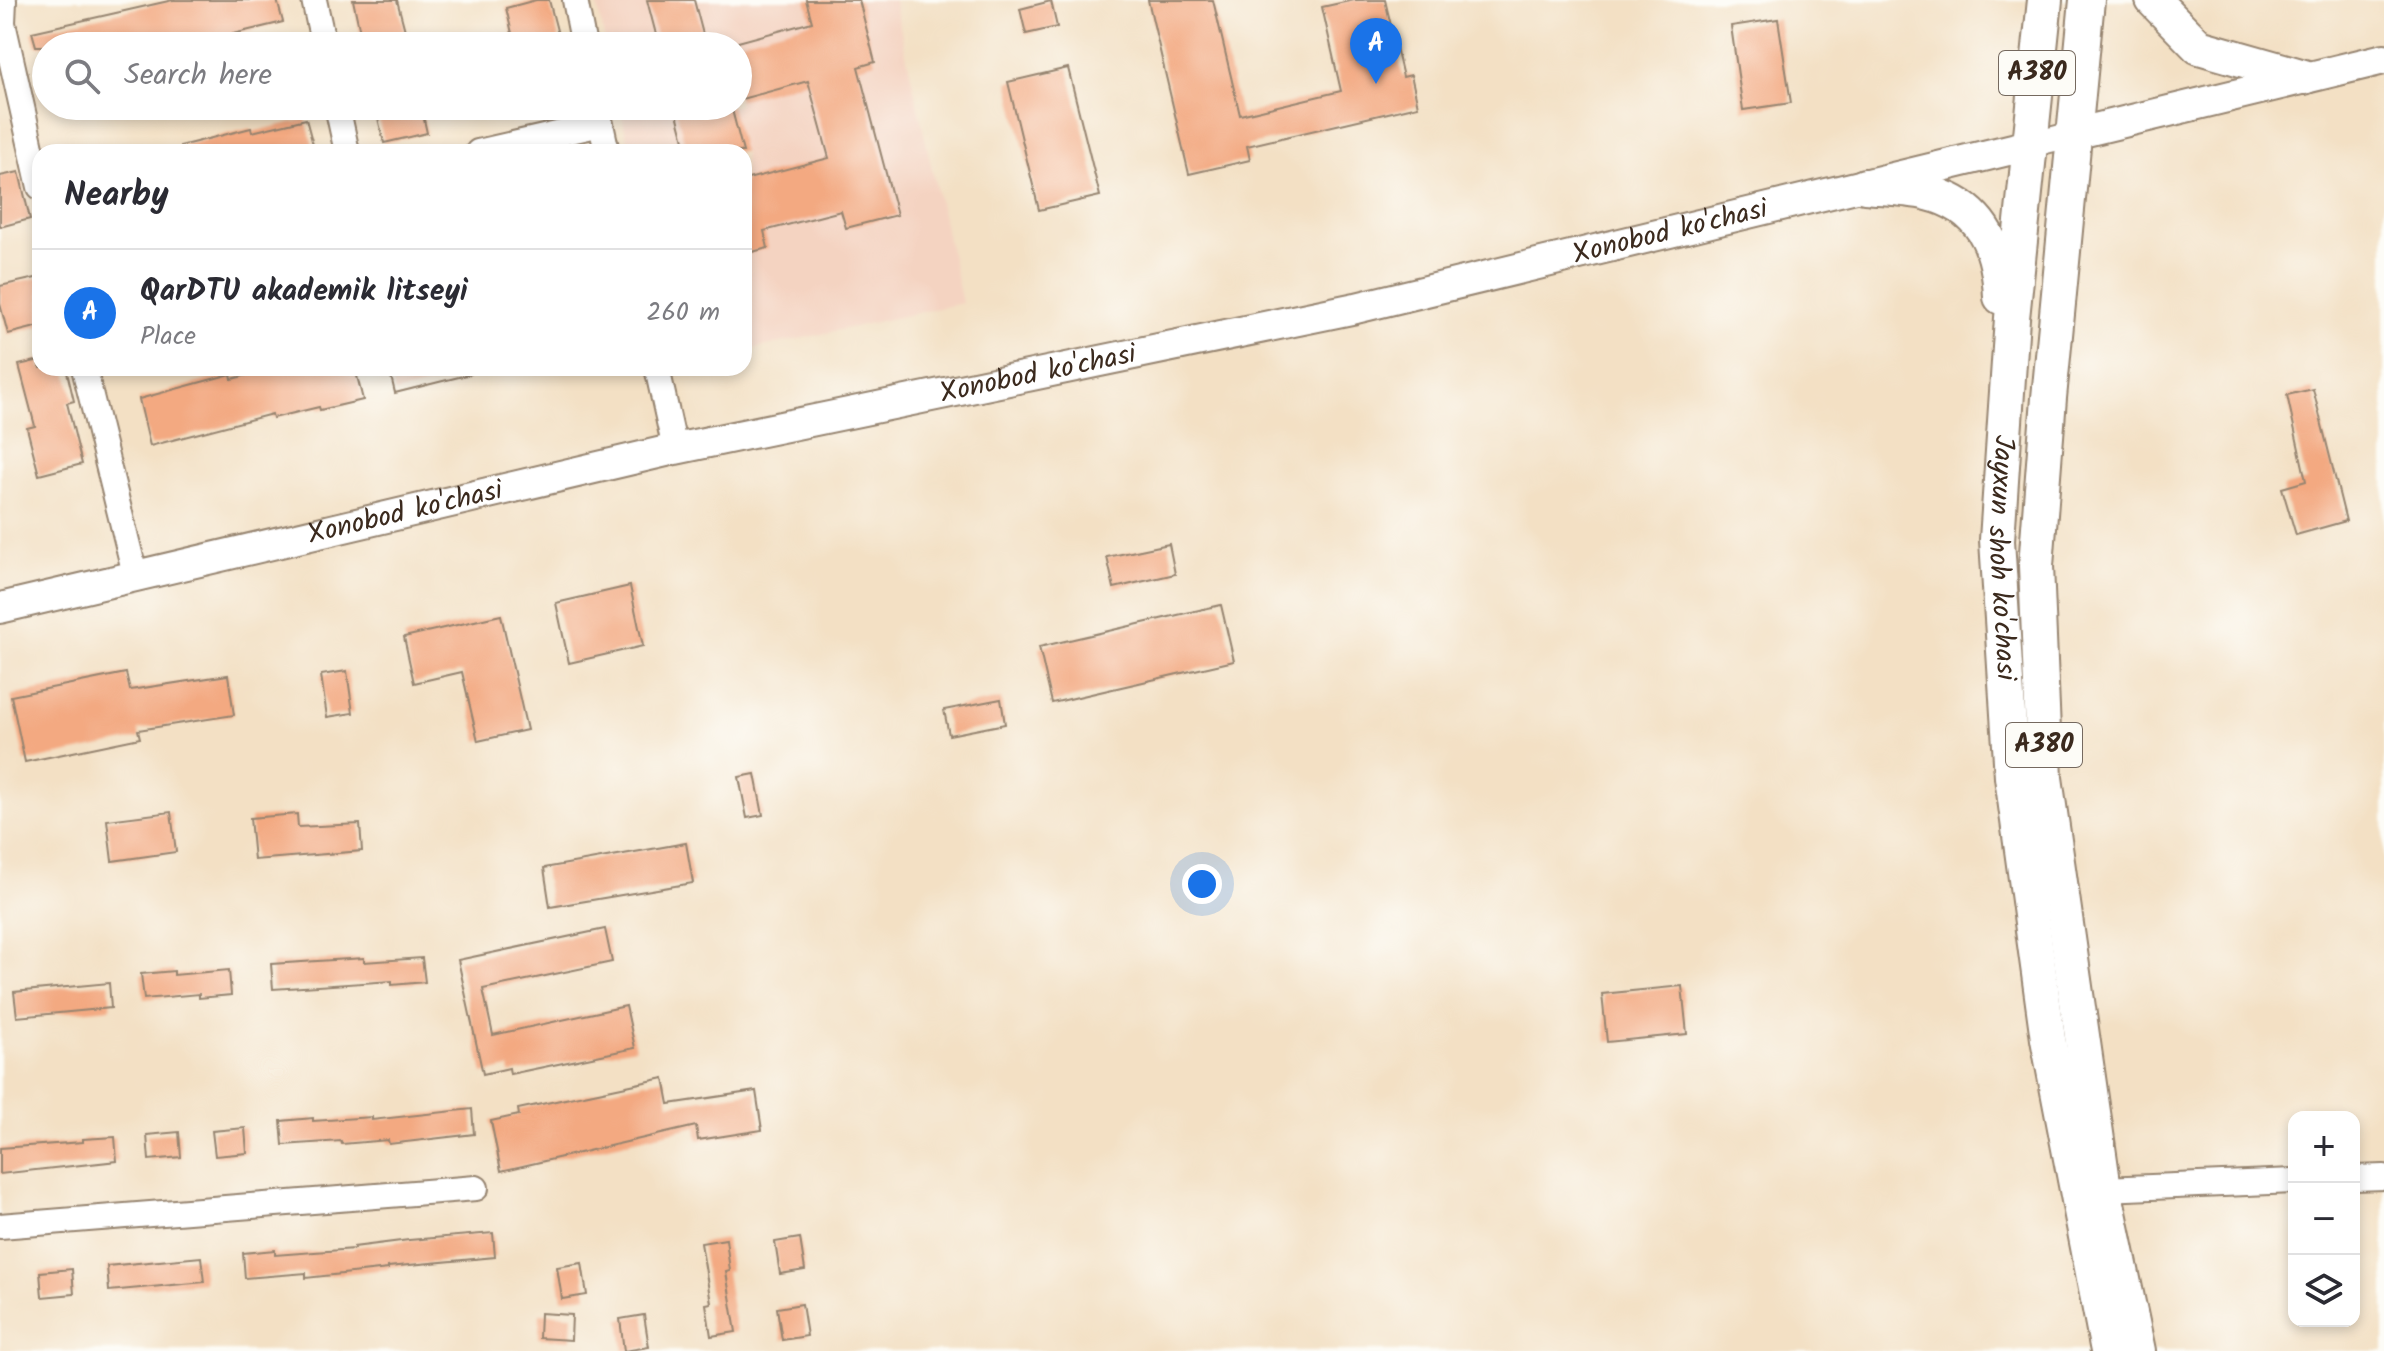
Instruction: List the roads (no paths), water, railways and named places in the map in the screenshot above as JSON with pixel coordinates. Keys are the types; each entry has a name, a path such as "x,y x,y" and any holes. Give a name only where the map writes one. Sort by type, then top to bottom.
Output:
{"highway":[{"name":"Jayxun shoh ko'chasi","path":"2045,0 2006,402 1997,540 2012,777 2048,1039 2108,1351"},
{"name":"Jayxun shoh ko'chasi","path":"2087,0 2036,566 2045,778 2104,1189 2138,1351"},
{"path":"2153,0 2199,47 2304,77"},
{"path":"1865,186 1929,193 1970,211 1993,244 2000,289 2006,402"}],"main road":[{"path":"2074,134 2384,59"},
{"name":"Xonobod ko'chasi","path":"0,608 675,449 1356,308 2029,145"}],"street":[{"path":"4,0 3,23 32,152"},
{"path":"314,0 321,32"},
{"path":"575,0 581,32"},
{"path":"340,120 345,144"},
{"path":"504,144 583,120"},
{"path":"600,120 605,144"},
{"name":"Xonobod ko'chasi","path":"2029,145 2074,134"},
{"path":"86,376 136,578"},
{"path":"659,376 675,449"},
{"path":"2360,1178 2384,1177"},
{"path":"2104,1189 2288,1181"},
{"path":"0,1226 476,1188"}],"place":[{"name":"QarDTU akademik litseyi","path":"1376,84"}]}
